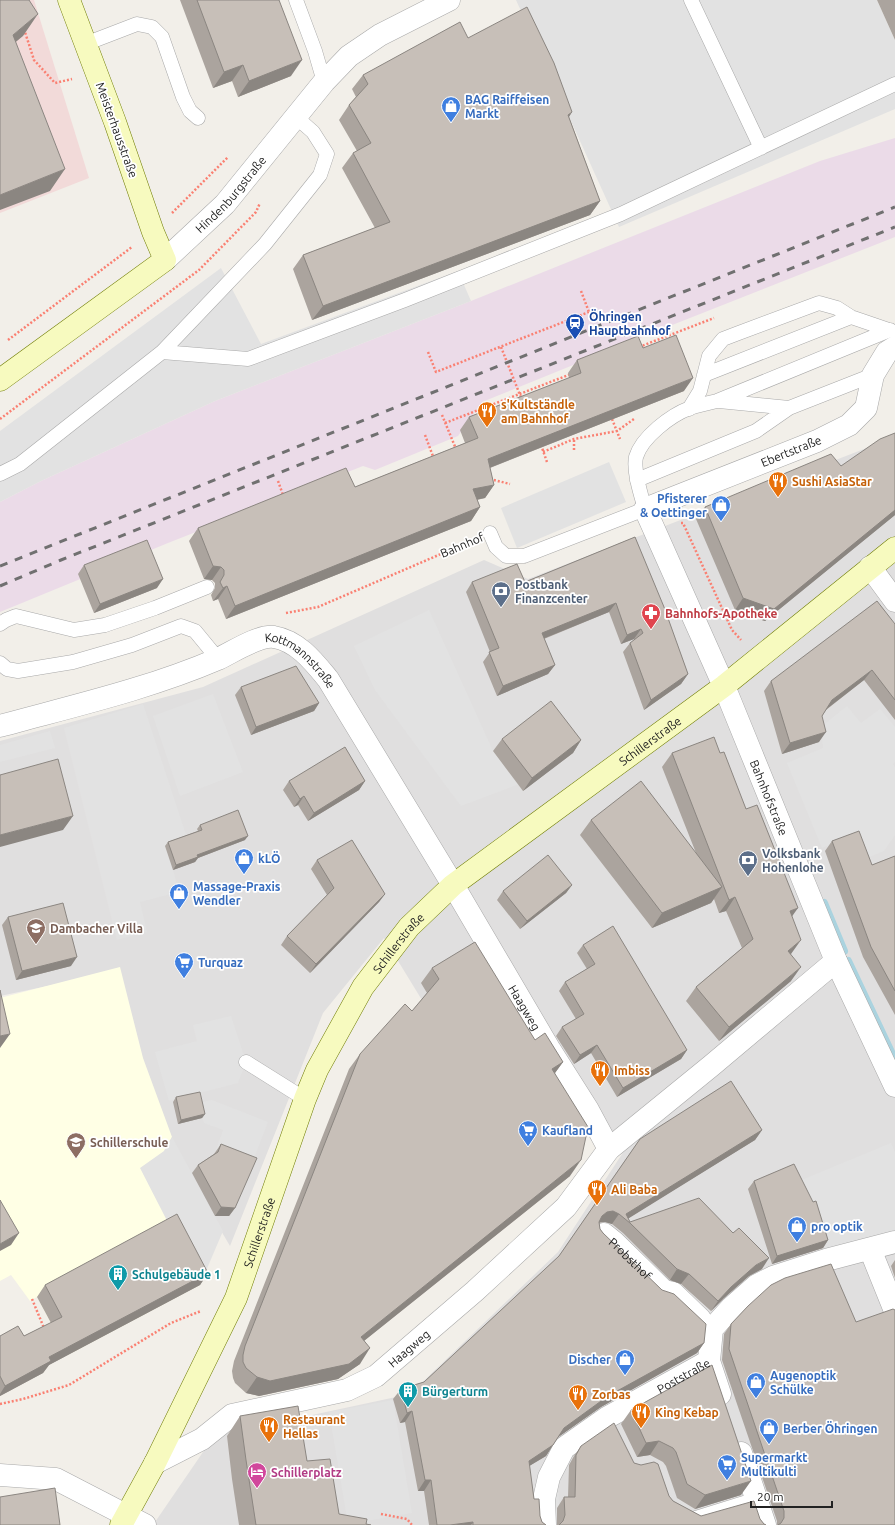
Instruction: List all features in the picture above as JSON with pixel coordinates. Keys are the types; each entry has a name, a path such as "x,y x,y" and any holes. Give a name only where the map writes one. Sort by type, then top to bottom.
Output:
{"main road":[{"name":"Meisterhausstraße","path":"69,0 153,232 165,260"},
{"name":"Hindenburgstraße","path":"0,380 165,260"},
{"name":"Schillerstraße","path":"131,1522 155,1463 236,1298 305,1099 317,1070 363,987 409,927 453,885 724,686 758,657 895,548"}],"street":[{"name":"Hindenburgstraße","path":"165,260 225,204 324,82 349,56 380,35 449,0"},
{"name":"Ebertstraße","path":"648,517 818,441 849,425 866,408 873,375 887,352 893,336"},
{"name":"Bahnhofstraße","path":"648,517 724,686 836,961 895,1086"},
{"path":"870,567 895,601"},
{"name":"Kottmannstraße","path":"0,726 139,688 218,658 253,642 273,637 290,642 311,659 328,679 453,885"},
{"name":"Haagweg","path":"453,885 550,1050 588,1110 609,1149"},
{"name":"Haagweg","path":"155,1463 202,1439 232,1415 347,1390 376,1376 475,1291 566,1207 609,1149 836,961"},
{"name":"Probsthof","path":"604,1234 664,1291 673,1293 712,1329"},
{"path":"712,1329 732,1306 757,1285 773,1277 826,1260 895,1242"},
{"path":"870,1249 895,1311"},
{"name":"Poststraße","path":"545,1525 544,1499 549,1477 564,1448 611,1423 709,1361 712,1329"},
{"path":"709,1361 727,1412"},
{"path":"734,1434 765,1525"},
{"path":"0,1475 56,1479 131,1522"}],"lane":[{"path":"296,0 315,51 324,82"},
{"path":"691,0 761,148"},
{"path":"86,44 137,24 152,27 162,37 183,97 190,111 198,118"},
{"path":"162,352 248,359 405,300 621,214 895,84"},
{"path":"0,474 20,464 162,352 265,244 320,175 327,154 313,132 296,117"},
{"path":"689,409 700,391 709,356 723,339 819,303 837,308 851,317 893,336"},
{"path":"704,375 851,317"},
{"path":"648,517 637,480 636,458 643,443 664,423 689,409 893,336"},
{"path":"637,480 756,431 789,408 873,375"},
{"path":"717,400 789,408"},
{"name":"Bahnhof","path":"490,533 496,547 506,556 524,556 648,517"},
{"path":"0,624 16,616 74,630 105,625 155,608 207,587"},
{"path":"0,663 7,669 18,671 73,662 132,645 180,626 195,631 218,658"},
{"path":"246,1062 305,1099"},
{"path":"682,1511 694,1518 757,1499"}],"path":[{"path":"23,26 34,60 55,83 96,73"},
{"path":"6,342 153,232"},
{"path":"581,292 592,320"},
{"path":"428,352 436,372 589,312"},
{"path":"636,348 714,318 717,324"},
{"path":"668,336 671,343"},
{"path":"501,347 525,406"},
{"path":"445,423 575,372"},
{"path":"442,415 457,451"},
{"path":"612,419 615,428"},
{"path":"543,452 574,439 617,431 635,419"},
{"path":"425,435 436,464"},
{"path":"538,439 547,462"},
{"path":"574,439 574,450"},
{"path":"483,477 510,484"},
{"path":"278,480 284,497"},
{"path":"648,517 683,523 732,630 758,657"},
{"name":"Bahnhof","path":"318,607 490,533"},
{"path":"0,1404 23,1399 69,1385 171,1323 236,1298"},
{"path":"32,1299 44,1328"},
{"path":"381,1514 407,1519 412,1525"}],"shaded area":[{"path":"0,0 34,0 89,178 0,213"},
{"path":"516,0 877,0 895,40 895,109 619,227"},
{"path":"895,138 895,237 482,402 458,436 375,470 363,466 168,543 0,612 0,502 41,481 215,401 471,301 820,161"},
{"path":"221,268 261,344 458,271 471,301 215,401 41,481 0,502 0,431"},
{"path":"895,437 895,1525 153,1525 214,1436 410,1394 558,1252 624,1151 532,1010 458,1059 384,938 323,1013 230,1246 162,1130 119,971 0,996 0,741 203,687 484,560 528,579"},
{"path":"609,462 626,502 517,548 501,508"},
{"path":"429,610 493,751 519,784 461,806 375,690 354,646"},
{"path":"213,694 243,772 180,796 153,716"},
{"path":"143,704 187,838 173,870 179,892 140,902 147,932 117,940 64,728"},
{"path":"847,706 861,723 880,709 895,727 895,762 893,764 895,767 895,835 884,851 862,860 852,836 822,848 787,763 823,748 821,727"},
{"path":"50,731 55,748 0,762 0,745"},
{"name":"Schillerschule","path":"120,967 143,1058 172,1137 164,1151 168,1226 200,1285 68,1355 37,1297 30,1301 11,1275 0,1281 0,998"},
{"path":"231,1016 246,1062 238,1083 169,1101 155,1052 197,1041 193,1025"},
{"path":"212,1100 268,1122 251,1166 215,1152 223,1130 204,1123 198,1103"},
{"path":"172,1137 223,1231 200,1285 140,1168 164,1151"},
{"path":"891,1143 895,1152 895,1242 826,1260 799,1181"},
{"path":"393,1400 412,1513 348,1524 329,1412"},
{"path":"558,1484 560,1525 550,1525"}],"building":[{"path":"0,0 29,0 38,14 13,35 65,169 0,195"},
{"path":"197,0 279,0 302,60 249,81 243,65 224,72"},
{"path":"527,7 554,63 572,112 568,115 600,201 323,306 303,255 390,222 353,153 371,143 349,105 368,84 363,75 460,22 468,38"},
{"path":"676,335 693,378 488,459 494,485 473,489 480,507 235,606 227,586 223,588 220,582 224,575 224,570 221,567 213,566 198,528 346,468 355,487 478,438 469,417 581,373 577,360 638,336 643,348"},
{"path":"895,433 895,510 774,609 743,598 705,507 831,454 841,466 880,439"},
{"path":"635,537 664,607 688,674 651,700 630,643 643,633 641,629 627,635 616,603 542,633 555,665 503,686 489,652 499,648 472,582 517,564 525,582"},
{"path":"147,540 163,579 100,604 84,565"},
{"path":"877,601 895,624 895,700 872,670 832,700 822,716 826,732 790,743 771,681"},
{"path":"296,666 319,703 256,727 241,687"},
{"path":"551,701 581,740 532,778 502,739"},
{"path":"714,737 720,753 724,752 746,809 757,805 798,908 790,911 801,940 788,951 801,967 729,1027 696,987 753,939 735,897 729,900 672,753"},
{"path":"345,747 365,781 314,813 304,796 300,799 289,781"},
{"path":"58,759 73,816 0,835 0,775"},
{"path":"641,781 722,887 662,913 591,820"},
{"path":"238,810 248,836 197,855 198,857 176,865 168,842 202,830 200,825"},
{"path":"859,831 872,865 895,856 895,991 871,947 832,841"},
{"path":"352,840 385,894 316,964 287,936 334,888 317,860"},
{"path":"548,855 572,885 527,921 503,891"},
{"name":"Dambacher Villa","path":"63,903 77,957 22,971 8,917"},
{"path":"613,926 687,1050 623,1088 597,1045 580,1055 562,1027 584,1014 565,982 595,964 583,945"},
{"path":"475,942 535,1040 545,1033 563,1062 552,1069 588,1127 581,1160 361,1337 370,1348 349,1364 270,1381 257,1377 246,1368 243,1362 245,1346 360,1054 405,1004 412,1011 439,979 432,968"},
{"path":"0,990 10,1034 0,1036"},
{"path":"731,1081 762,1130 626,1214 630,1222 699,1198 733,1233 739,1228 769,1258 756,1265 731,1287 718,1301 689,1274 677,1269 619,1214 613,1211 607,1212 602,1216 599,1222 600,1229 603,1233 662,1290 674,1294 706,1324 704,1343 608,1396 564,1428 553,1445 529,1461 534,1499 539,1499 540,1516 542,1522 546,1525 473,1525 473,1522 437,1525 431,1480 425,1480 412,1411 407,1413 401,1389 424,1382 559,1256 640,1139"},
{"path":"200,1092 205,1114 181,1120 176,1097"},
{"path":"221,1144 257,1158 235,1208 221,1207 198,1165 218,1152"},
{"path":"794,1164 813,1202 816,1201 828,1240 777,1256 754,1181"},
{"path":"0,1200 19,1233 0,1244"},
{"name":"Schulgebäude 1","path":"177,1214 208,1273 49,1357 51,1361 5,1386 0,1376 0,1336 18,1326 24,1336 62,1317 45,1285"},
{"path":"831,1264 856,1322 893,1309 895,1310 895,1525 778,1525 784,1518 784,1511 729,1349 731,1324 771,1285 785,1278"},
{"path":"712,1365 751,1481 705,1495 687,1484 676,1452 673,1448 659,1441 646,1443 631,1410"},
{"path":"298,1406 307,1461 330,1459 339,1514 367,1519 366,1524 371,1525 256,1525 240,1416"},
{"path":"614,1423 634,1463 641,1465 654,1462 658,1464 669,1496 673,1501 701,1516 754,1501 760,1519 766,1525 559,1525 563,1521 565,1515 564,1497 575,1497 576,1455 581,1446"},
{"path":"55,1488 60,1525 0,1525 0,1497"}],"waterway":[{"path":"824,903 844,951"},
{"path":"848,961 893,1056"}],"railway":[{"path":"0,566 895,207"},
{"path":"0,586 61,560 895,227"}],"place":[{"name":"BAG Raiffeisen Markt","path":"451,123"},
{"name":"Öhringen Hauptbahnhof","path":"575,340"},
{"name":"s'Kultständle am Bahnhof","path":"487,428"},
{"name":"Sushi AsiaStar","path":"778,498"},
{"name":"Pfisterer & Oettinger","path":"721,522"},
{"name":"Postbank Finanzcenter","path":"501,608"},
{"name":"Bahnhofs-Apotheke","path":"651,630"},
{"name":"kLÖ","path":"244,875"},
{"name":"Volksbank Hohenlohe","path":"748,877"},
{"name":"Massage-Praxis Wendler","path":"179,910"},
{"name":"Dambacher Villa","path":"36,945"},
{"name":"Turquaz","path":"184,979"},
{"name":"Imbiss","path":"600,1087"},
{"name":"Kaufland","path":"528,1147"},
{"name":"Schillerschule","path":"76,1159"},
{"name":"Ali Baba","path":"597,1206"},
{"name":"pro optik","path":"797,1243"},
{"name":"Schulgebäude 1","path":"118,1291"},
{"name":"Discher","path":"625,1376"},
{"name":"Augenoptik Schülke","path":"756,1399"},
{"name":"Bürgerturm","path":"408,1408"},
{"name":"Zorbas","path":"578,1411"},
{"name":"King Kebap","path":"641,1429"},
{"name":"Restaurant Hellas","path":"269,1443"},
{"name":"Berber Öhringen","path":"769,1445"},
{"name":"Supermarkt Multikulti","path":"727,1481"},
{"name":"Schillerplatz","path":"257,1489"}]}
